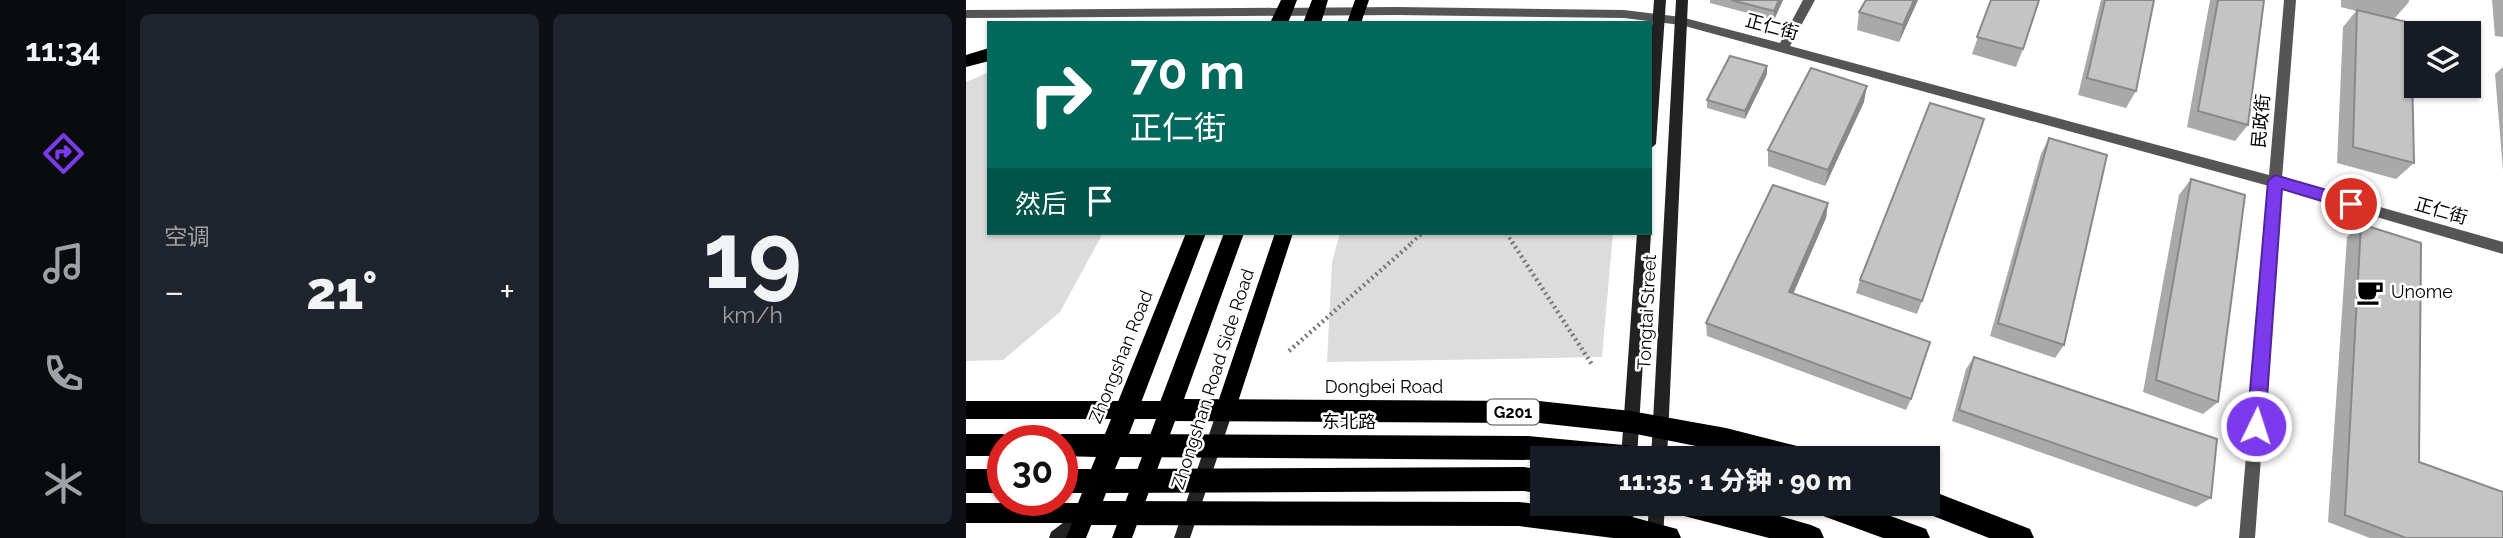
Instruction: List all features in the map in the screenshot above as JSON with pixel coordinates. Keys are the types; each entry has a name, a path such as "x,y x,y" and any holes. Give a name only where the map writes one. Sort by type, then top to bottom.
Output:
{"highway":[{"path":"966,61 987,55"},
{"name":"Zhongshan Road","path":"1086,513 1195,235"},
{"path":"1169,411 1233,235"},
{"name":"Dongbei Road","path":"1169,411 1539,412 1631,422 1752,446"},
{"path":"966,445 987,445"},
{"name":"东北路","path":"1078,445 1530,447"},
{"path":"966,481 987,481"},
{"path":"1078,481 1530,482"},
{"path":"1940,506 2021,538"},
{"path":"1086,513 1519,514 1625,523 1660,537"},
{"path":"1737,516 1811,538"},
{"path":"1857,516 1917,538"}],"main road":[{"name":"Zhongshan Road Side Road","path":"1225,411 1283,235"},
{"name":"Dongbei Road","path":"966,410 1169,411"},
{"path":"1122,538 1169,411"},
{"path":"966,513 1086,513"},
{"name":"Zhongshan Road","path":"1076,538 1086,513"}],"street":[{"path":"1652,116 1660,0"},
{"name":"Tongtai Street","path":"1660,446 1682,0"},
{"path":"1783,48 1809,0"},
{"name":"民政街","path":"2247,538 2290,0"},
{"name":"正仁街","path":"966,14 1282,8 1316,11 1624,14 1681,21 2275,181 2503,248"},
{"name":"Tongtai Street","path":"1631,446 1644,235"},
{"name":"Zhongshan Road Side Road","path":"1182,538 1225,411"},
{"path":"1056,538 1086,513"},
{"path":"1658,516 1660,537"}],"path":[{"path":"1289,351 1421,235"},
{"path":"1507,235 1593,366"}],"shaded area":[{"path":"987,73 987,235 1102,235 1060,312 1003,360 966,361 966,82"},
{"path":"1339,235 1613,235 1602,357 1327,362 1332,262"}],"building":[{"path":"1731,0 1779,0 1774,11"},
{"path":"1866,0 1914,0 1903,25 1859,12"},
{"path":"1991,0 2039,0 2023,49 1977,37"},
{"path":"2105,0 2154,0 2136,91 2087,78"},
{"path":"2218,0 2264,0 2248,125 2198,111"},
{"path":"2357,10 2404,21 2404,98 2413,98 2414,163 2353,147"},
{"path":"1730,56 1767,66 1745,111 1707,100"},
{"path":"1811,68 1867,86 1828,170 1768,150"},
{"path":"1930,103 1984,119 1922,301 1860,280"},
{"path":"2049,138 2107,155 2064,345 1998,323"},
{"path":"2191,179 2245,195 2218,402 2156,380"},
{"path":"1773,185 1828,203 1789,292 1930,342 1911,399 1706,323"},
{"path":"2361,224 2421,243 2419,462 2503,492 2503,538 2406,538 2345,515"},
{"path":"1974,357 2217,439 2211,498 1959,410"}],"place":[{"name":"Unome","path":"2370,292"}],"route":[{"path":"2256,426 2275,181 2351,204"}]}
